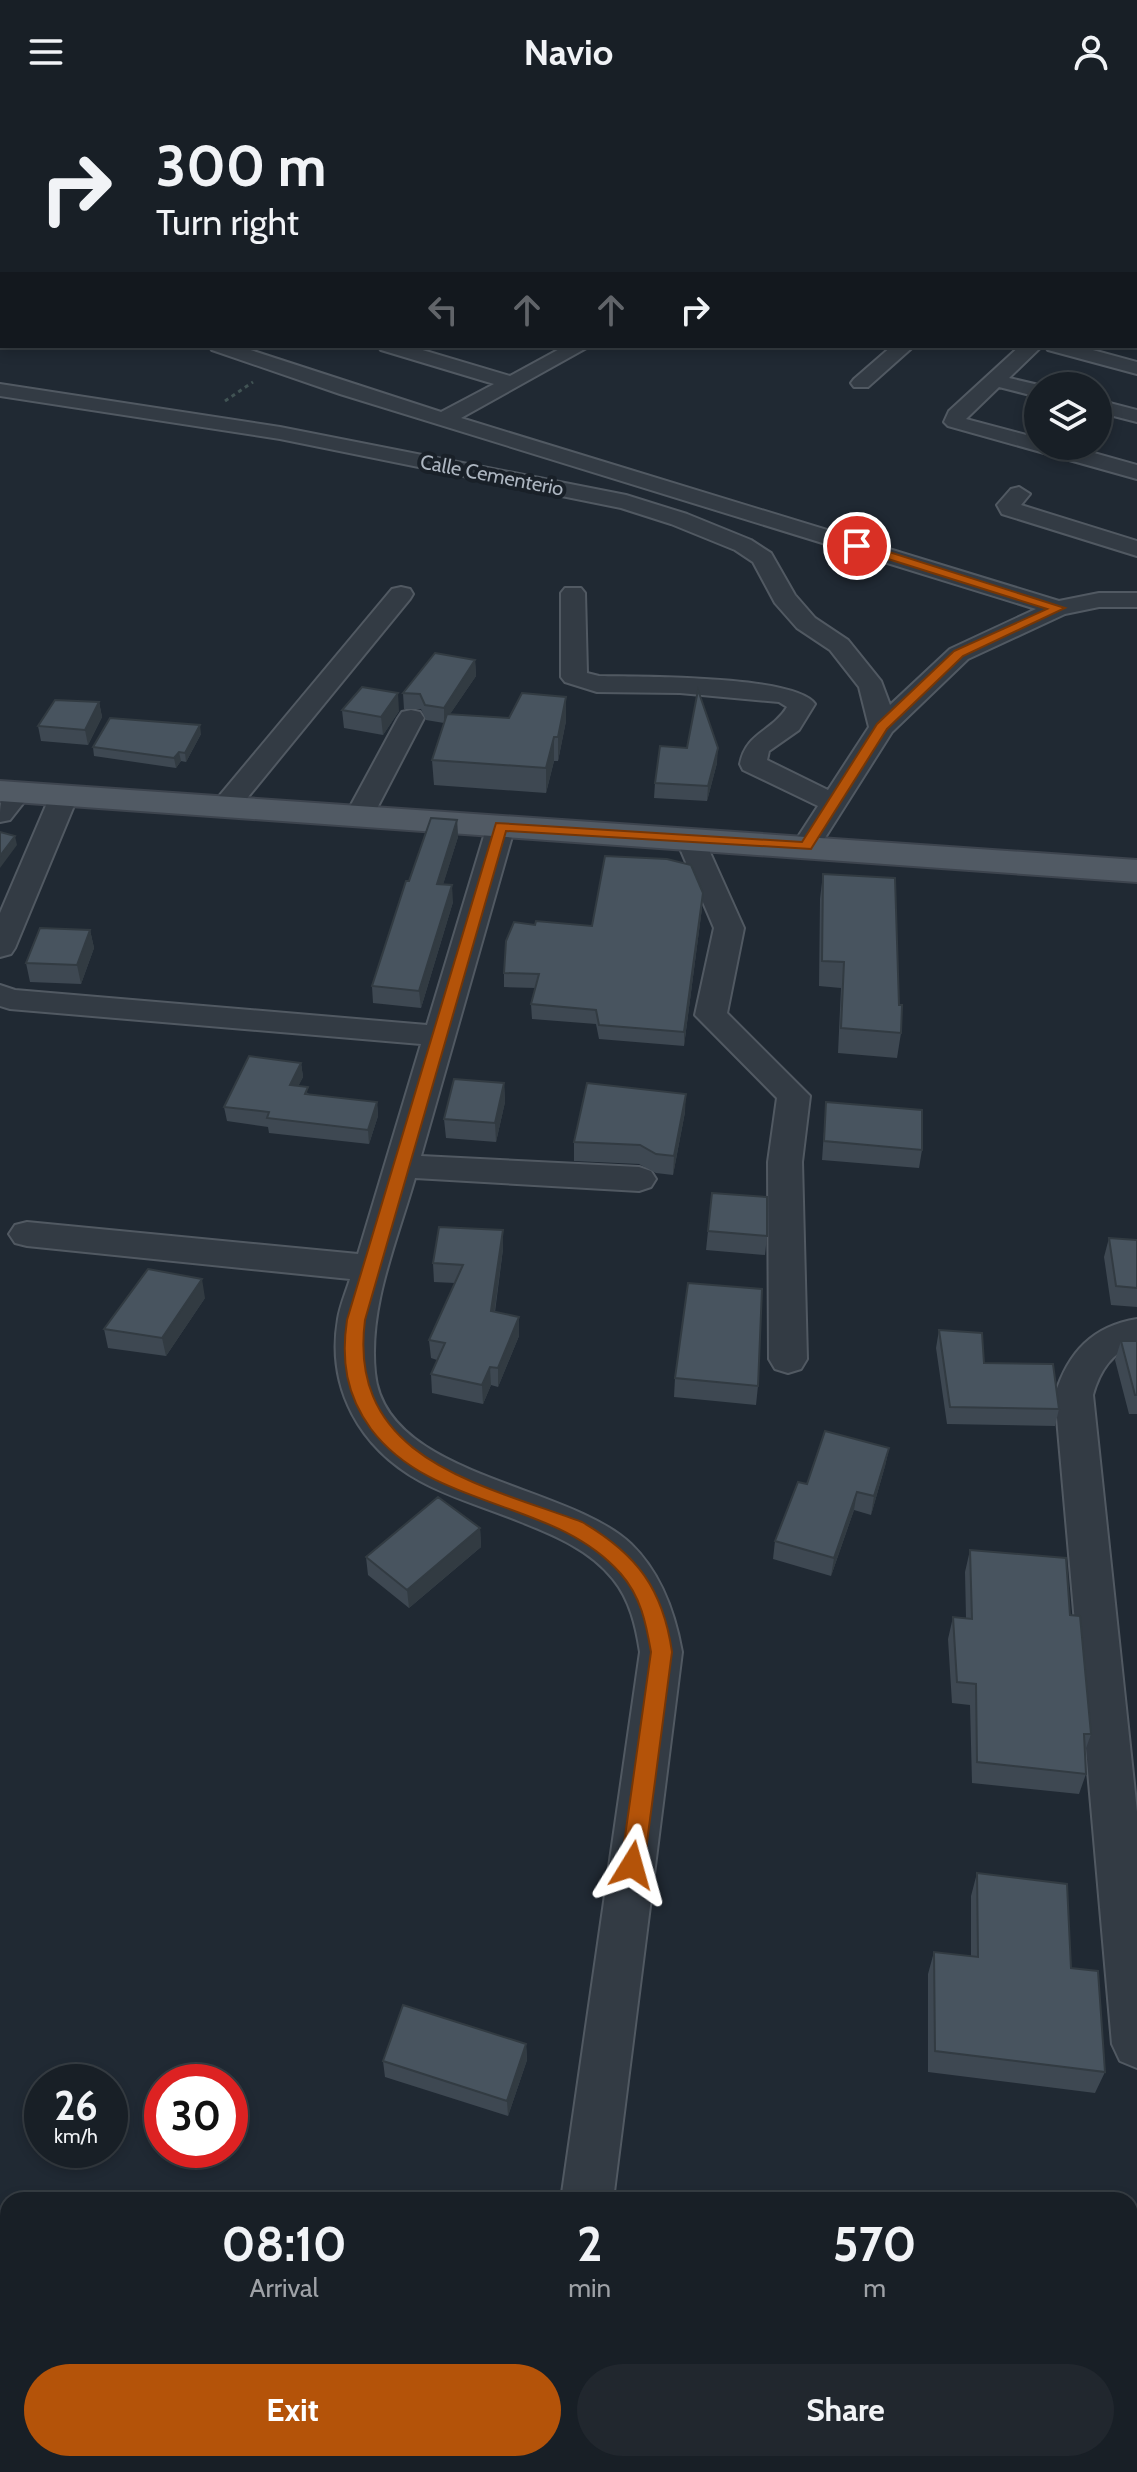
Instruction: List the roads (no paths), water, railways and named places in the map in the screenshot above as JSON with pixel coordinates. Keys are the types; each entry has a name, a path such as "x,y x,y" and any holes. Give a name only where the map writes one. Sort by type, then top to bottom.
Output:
{"main road":[{"path":"6,799 64,796 1137,871"}],"street":[{"path":"225,348 347,390 1058,608"},
{"path":"444,419 576,348"},
{"path":"861,383 902,348"},
{"path":"1024,441 955,422 956,415 1030,348"},
{"path":"1062,348 1137,368"},
{"path":"347,390 425,350 513,383"},
{"path":"994,380 1024,388"},
{"name":"Calle Cementerio","path":"0,390 280,433 626,502 679,519 743,545 763,558 784,598 806,623 839,645 872,686 882,727"},
{"path":"1112,410 1137,416"},
{"path":"1095,460 1137,472"},
{"path":"626,502 656,483"},
{"path":"1019,494 1008,505 1010,509 1137,549"},
{"path":"1099,600 1104,590 1137,576"},
{"path":"573,593 574,677 597,684 680,685 785,695 802,704 790,724 756,748 753,764 834,803"},
{"path":"225,807 401,594"},
{"path":"806,846 882,727 959,654 1058,608 1099,600 1137,600"},
{"path":"359,816 411,718"},
{"path":"0,948 64,796"},
{"path":"501,826 356,1320 352,1350 356,1381 369,1412 390,1440 420,1463 456,1483 575,1527 604,1545 627,1566 646,1592 657,1621 661,1652 588,2192"},
{"path":"690,839 729,928 711,1015 794,1096 785,1162 788,1359"},
{"path":"0,995 10,999 439,1036"},
{"path":"401,1166 639,1179"},
{"path":"27,1234 371,1268"},
{"path":"1137,1332 1114,1339 1098,1350 1085,1363 1074,1395 1137,2044"}]}
